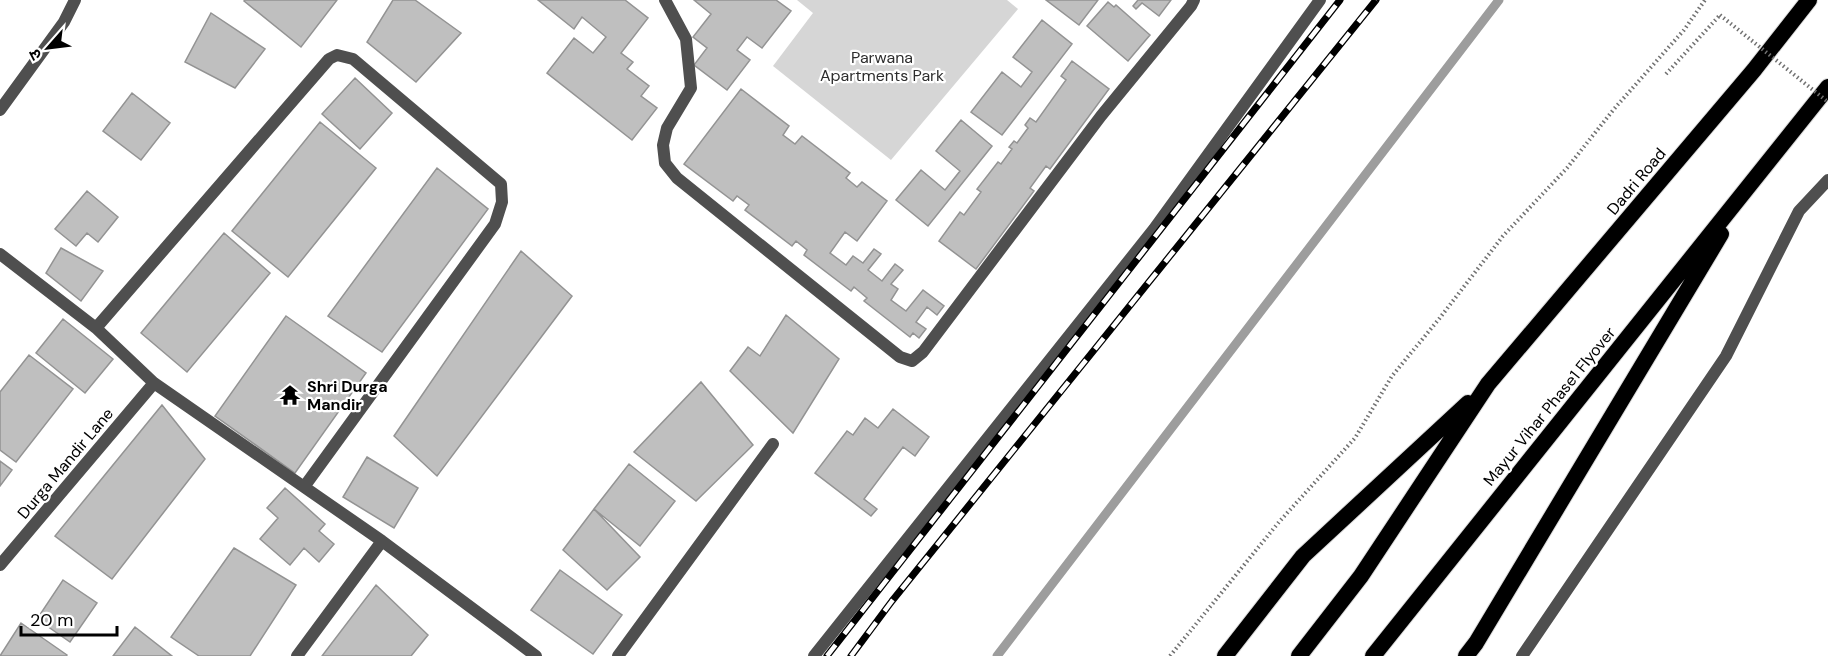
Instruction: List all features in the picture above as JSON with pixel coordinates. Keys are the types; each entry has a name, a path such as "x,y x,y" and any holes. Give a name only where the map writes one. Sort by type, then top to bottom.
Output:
{"highway":[{"name":"Dadri Road","path":"1488,384 1754,70 1809,0"},
{"path":"1466,656 1476,643 1753,179 1828,87"},
{"name":"Mayur Vihar Phase1 Flyover","path":"1373,656 1753,179"},
{"path":"1225,656 1303,556 1488,384"},
{"path":"1299,656 1361,576 1488,384"}],"street":[{"path":"0,110 64,22 75,0"},
{"path":"665,0 686,39 691,88 668,128 663,145 665,163 677,178 900,357 912,361 923,352 1101,116 1194,0"},
{"path":"814,656 1154,229 1320,0"},
{"path":"96,328 329,59 338,55 353,59 501,184 501,202 495,224 304,487"},
{"path":"1522,656 1726,356 1799,211 1828,180"},
{"path":"0,254 96,328 154,383 382,541 536,656"},
{"name":"Durga Mandir Lane","path":"0,565 154,383"},
{"path":"618,656 773,444"},
{"path":"297,656 382,541"}],"path":[{"path":"1170,656 1279,522 1355,438 1392,376 1503,236 1567,168 1614,109 1684,30 1705,0"},
{"path":"1666,74 1720,15 1828,102"}],"green space":[{"name":"Parwana Apartments Park","path":"797,0 1007,0 1018,9 891,160 773,66 813,13"}],"building":[{"path":"245,0 337,0 301,47"},
{"path":"393,0 415,0 461,33 416,82 367,42"},
{"path":"538,0 625,0 648,18 621,53 633,62 627,69 649,86 641,96 657,108 632,140 547,73 574,38 593,53 606,37 582,17 574,29"},
{"path":"694,0 776,0 791,11 762,48 747,37 737,50 750,60 727,90 694,65 707,48 693,37 711,14"},
{"path":"1046,0 1098,0 1079,25"},
{"path":"1138,0 1171,0 1159,16 1142,3 1136,9 1133,6"},
{"path":"1108,2 1114,7 1116,5 1150,35 1128,61 1087,26"},
{"path":"211,13 265,49 235,88 185,62"},
{"path":"1042,20 1072,44 1002,135 971,112 1002,72 1021,87 1032,72 1013,57"},
{"path":"1072,61 1109,89 1050,169 1046,166 1030,188 1034,191 976,269 939,241 960,212 964,215 981,192 977,189 998,162 1001,164 1012,149 1009,147 1014,141 1017,143 1028,128 1025,125 1030,118 1036,122 1066,80 1061,76"},
{"path":"355,78 392,113 360,149 322,114"},
{"path":"741,89 789,126 783,135 795,144 802,136 850,173 846,178 857,187 862,182 887,201 857,241 845,232 830,253 846,265 853,256 863,263 874,249 881,254 868,270 882,281 895,264 903,270 891,284 898,289 891,300 906,311 923,290 944,306 937,315 927,307 916,322 926,329 919,338 913,333 910,337 864,301 867,298 854,287 851,291 804,255 807,250 796,241 792,246 745,210 749,205 737,196 733,201 684,164"},
{"path":"132,93 170,123 141,160 103,131"},
{"path":"961,120 992,146 928,226 896,200 921,170 945,190 960,171 936,151"},
{"path":"320,122 376,168 288,277 232,231"},
{"path":"437,168 488,209 382,352 328,316"},
{"path":"87,191 118,217 98,242 87,233 76,246 55,229"},
{"path":"224,233 270,273 187,372 141,333"},
{"path":"61,248 103,271 81,301 46,273"},
{"path":"521,251 572,296 437,476 394,436"},
{"path":"786,315 839,359 793,433 730,371 748,347 760,356"},
{"name":"Shri Durga Mandir","path":"286,316 366,373 295,473 215,416"},
{"path":"63,319 113,359 85,393 36,353"},
{"path":"29,355 73,389 16,462 0,450 0,392"},
{"path":"701,382 753,445 696,501 634,452"},
{"path":"162,405 205,459 112,579 55,536"},
{"path":"893,409 929,437 915,456 903,447 864,499 877,509 871,516 815,473 847,431 853,435 865,418 878,428"},
{"path":"367,457 418,488 394,528 343,497"},
{"path":"0,461 12,470 0,486"},
{"path":"629,464 675,501 640,546 594,509"},
{"path":"285,488 325,524 319,531 334,544 319,562 304,548 290,565 260,539 278,518 267,508"},
{"path":"594,509 640,557 607,590 563,550"},
{"path":"234,548 296,585 250,656 199,656 171,637"},
{"path":"560,570 622,615 593,654 531,610"},
{"path":"63,580 97,603 70,642 37,619"},
{"path":"376,585 428,635 411,656 322,656"},
{"path":"21,623 67,655 0,656"},
{"path":"135,627 172,656 113,656"}],"waterway":[{"path":"997,656 1499,0"}],"railway":[{"path":"827,656 1340,0"},
{"path":"851,656 892,601 1376,0"}],"place":[{"name":"Shri Durga Mandir","path":"290,395"}]}
